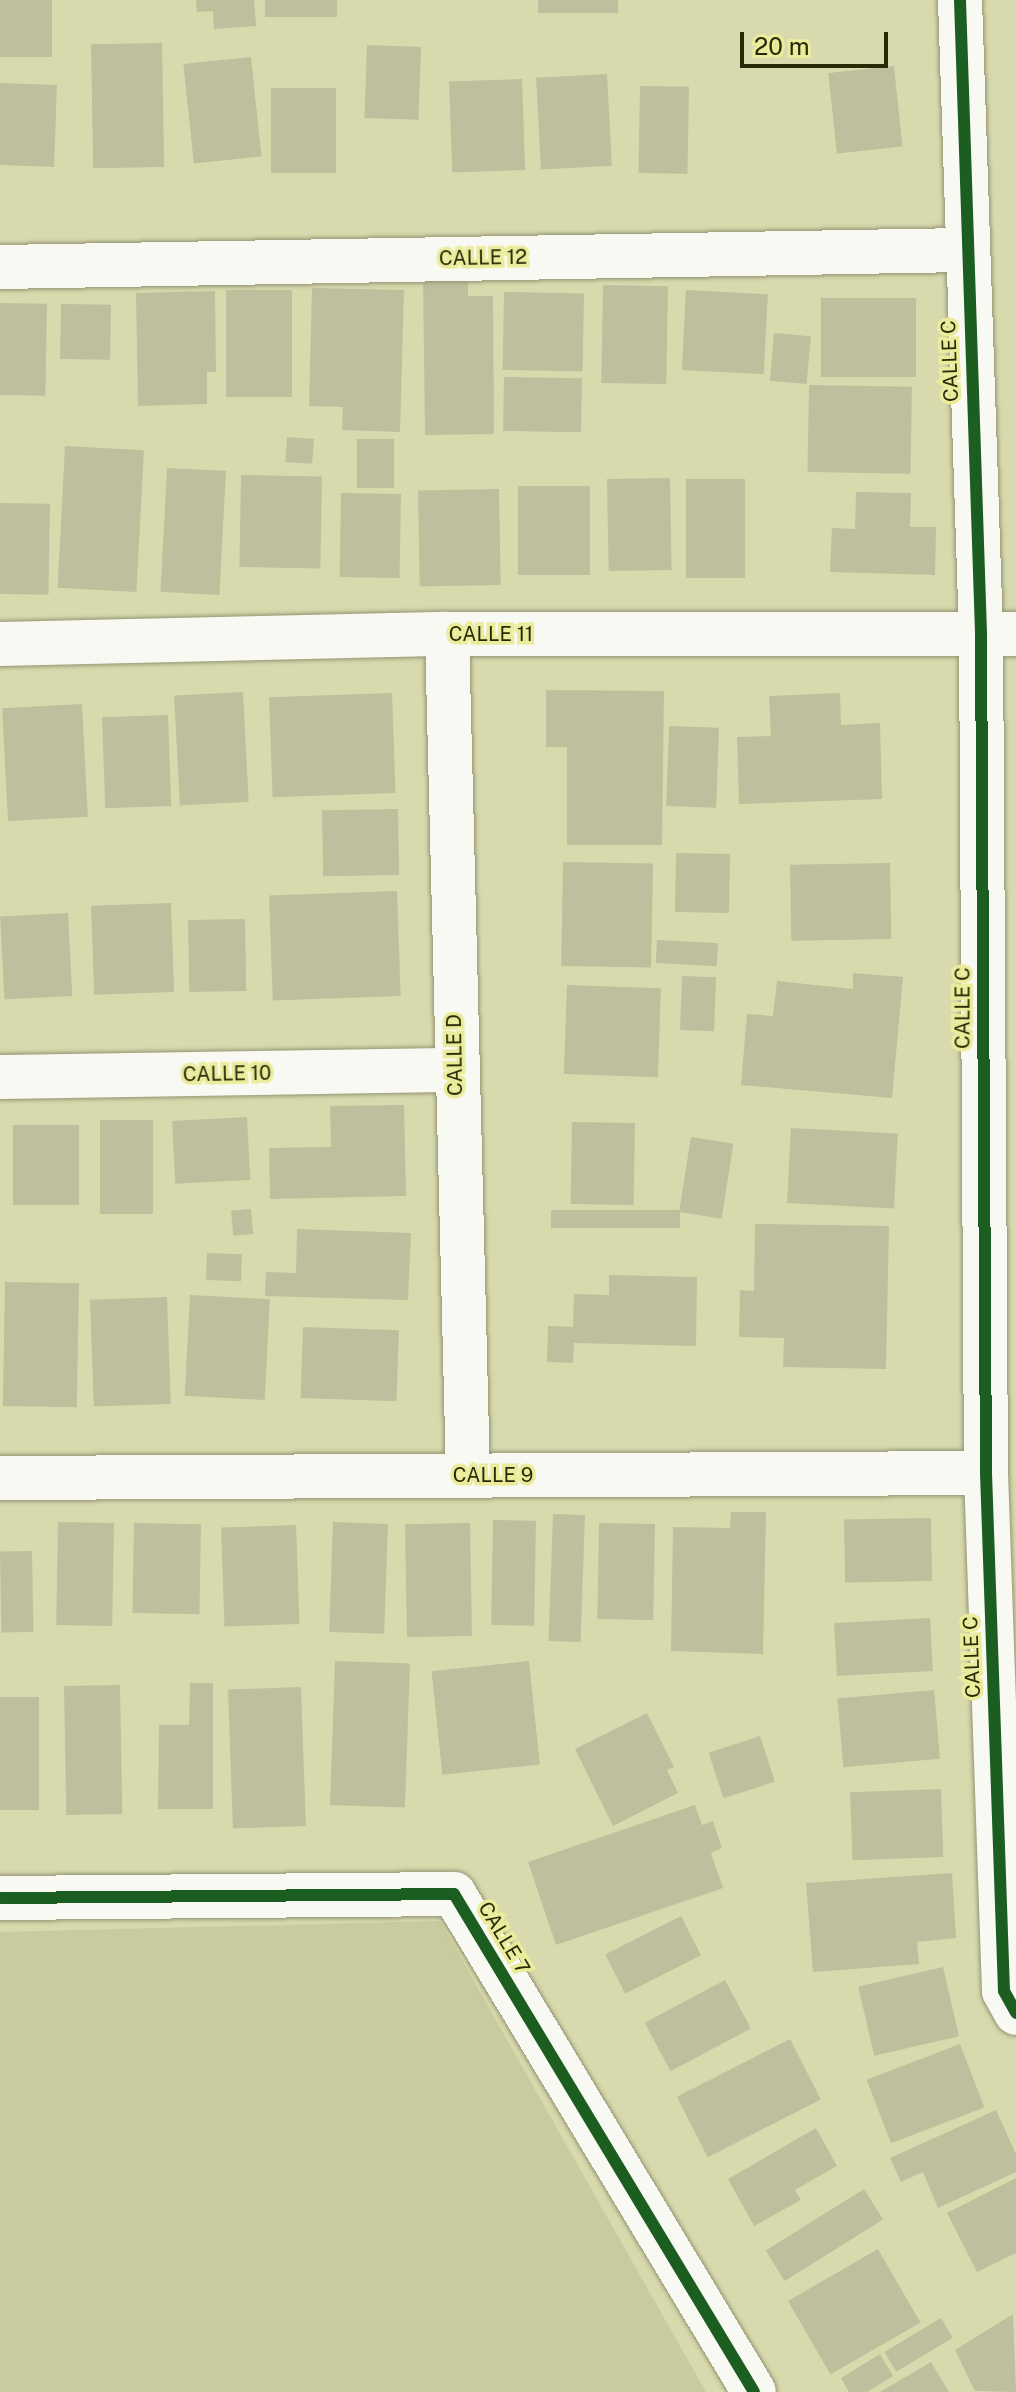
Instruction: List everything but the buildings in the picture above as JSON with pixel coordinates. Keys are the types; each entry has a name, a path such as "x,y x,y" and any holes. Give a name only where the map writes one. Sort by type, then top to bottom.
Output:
{"street":[{"name":"CALLE C","path":"960,0 966,250 999,634 986,1473 1004,1991 1016,2013"},
{"name":"CALLE 12","path":"0,267 966,250"},
{"name":"CALLE 11","path":"0,644 447,634 999,634"},
{"name":"CALLE D","path":"447,634 455,1070 468,1475"},
{"name":"CALLE 10","path":"0,1077 455,1070"},
{"name":"CALLE 9","path":"0,1478 986,1473"},
{"name":"CALLE 7","path":"0,1898 454,1894 754,2392"}],"green space":[{"path":"440,1921 706,2392 0,2392 0,1932"}],"cycle path":[{"path":"960,0 981,634 986,1473 1004,1991 1016,2013"},
{"path":"0,1898 454,1894 754,2392"}]}
